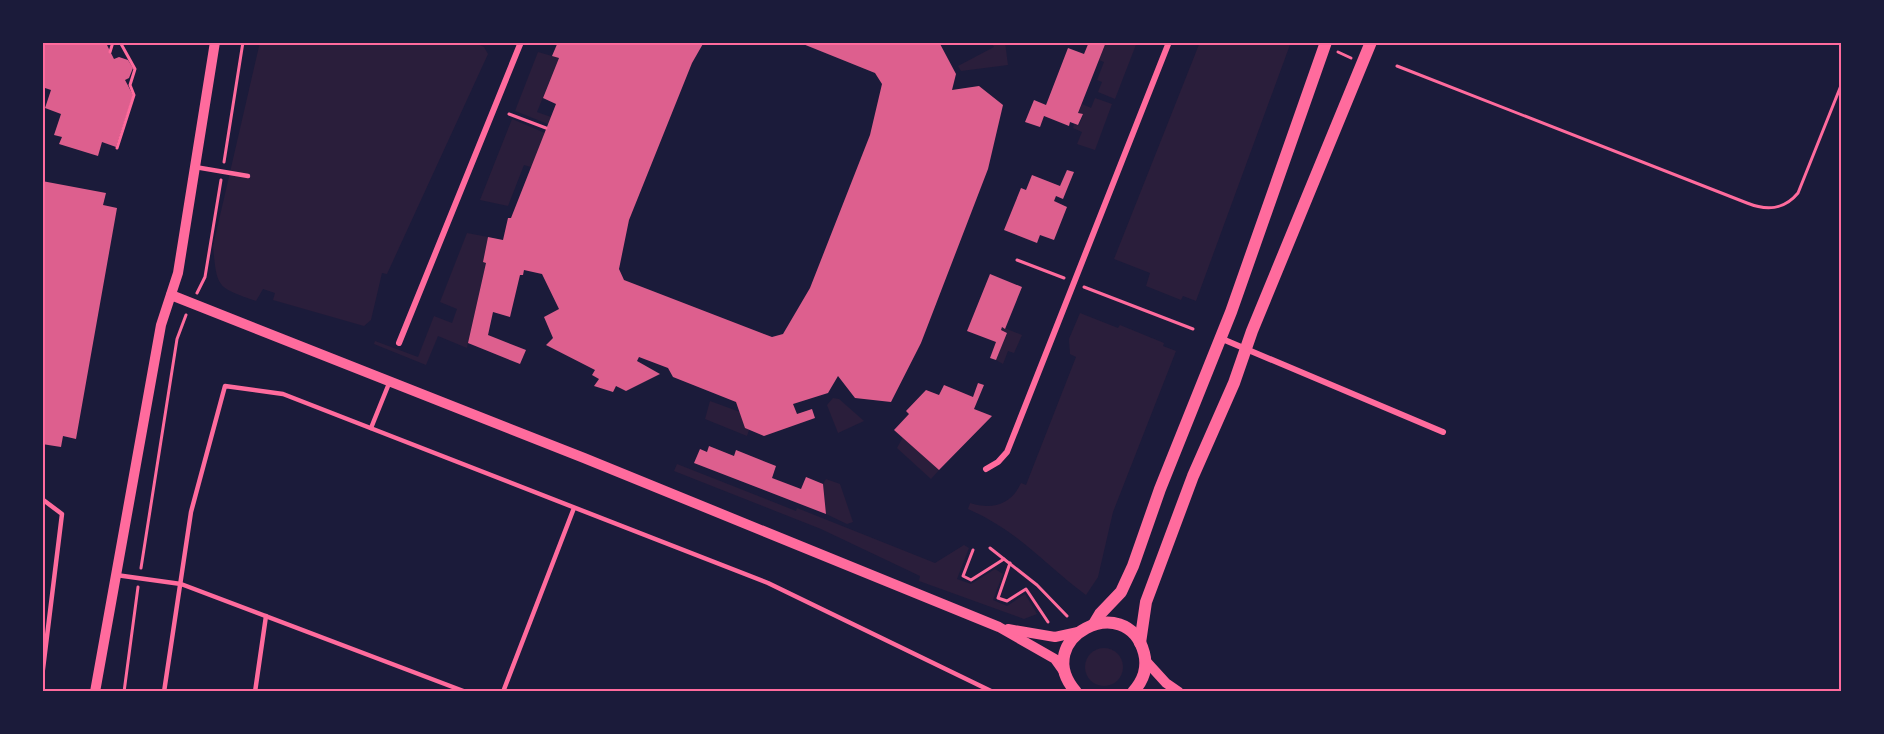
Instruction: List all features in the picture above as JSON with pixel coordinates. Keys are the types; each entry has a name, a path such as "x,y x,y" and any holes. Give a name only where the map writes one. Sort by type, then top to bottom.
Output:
{"main road":[{"path":"1133,692 1143,678 1145,660 1140,643 1146,602 1193,476 1234,383 1245,349 1371,42"},
{"path":"1094,624 1100,614 1121,592 1220,338 1325,43"},
{"path":"1074,690 1065,673 1065,655 1072,638 1078,632 1094,624 1120,626 1140,643"}],"street":[{"path":"95,692 161,325 178,273 215,42"},
{"path":"399,343 521,42"},
{"path":"987,469 1007,452 1170,42"},
{"path":"171,295 999,627 1055,659 1065,673"},
{"path":"1220,338 1443,432"},
{"path":"999,627 1055,637 1078,632"},
{"path":"1145,660 1166,683 1179,692"}],"lane":[{"path":"195,167 248,176"},
{"path":"371,428 390,381"},
{"path":"164,692 191,512 225,386 283,394 768,583 993,692"},
{"path":"42,498 62,514 42,677"},
{"path":"503,692 574,508"},
{"path":"116,575 182,584 466,692"},
{"path":"255,692 266,616"}],"path":[{"path":"110,52 113,42"},
{"path":"117,148 134,95 130,85 135,69 120,42"},
{"path":"124,692 139,579 177,339 205,277 243,42"},
{"path":"1325,43 1362,64"},
{"path":"1397,66 1767,209 1787,204 1798,193 1842,83"},
{"path":"509,114 546,128"},
{"path":"1017,260 1066,278"},
{"path":"1082,286 1193,329"},
{"path":"990,548 1039,586 1067,616"},
{"path":"973,550 963,576 971,580 1004,559"},
{"path":"1010,563 998,597 1006,601 1026,589 1048,621"}],"shaded area":[{"path":"260,42 473,42 484,47 488,54 387,274 382,273 371,320 364,326 273,300 275,293 263,289 256,301 226,289 218,279 213,246"},
{"path":"991,42 1005,42 1008,65 961,71 958,66 994,47"},
{"path":"1106,42 1137,42 1115,99 1098,92 1102,82 1097,80 1104,62 1099,60"},
{"path":"1200,42 1291,42 1196,301 1183,296 1181,300 1146,286 1150,273 1114,259"},
{"path":"538,52 559,58 537,112 551,117 548,124 515,111"},
{"path":"1095,98 1112,104 1095,150 1077,144 1082,132 1073,128 1074,124 1079,125 1083,115 1078,113 1082,104 1091,108"},
{"path":"512,119 545,133 531,167 524,165 508,206 480,200"},
{"path":"467,233 488,237 483,261 486,263 467,348 438,336 426,365 374,344 375,341 418,357 434,316 452,323 457,309 440,302"},
{"path":"1080,313 1118,328 1120,325 1164,343 1163,346 1176,351 1113,512 1098,577 1086,595 1017,538 968,509 970,503 986,506 1000,504 1012,496 1021,483 1026,485 1076,357 1070,354 1069,339"},
{"path":"1002,327 1022,335 1014,353 1008,351 1003,364 996,360 1007,333 1001,330"},
{"path":"833,398 839,399 864,421 838,433 827,405"},
{"path":"710,401 740,412 749,430 747,436 705,419"},
{"path":"903,437 939,470 931,479 897,448"},
{"path":"677,464 796,511 797,508 935,563 964,545 969,548 957,579 971,584 995,569 1003,574 993,600 1007,606 1025,594 1037,614 1024,619 919,581 920,576 821,529 674,471"},
{"path":"826,479 840,484 853,522 847,524 826,514 823,484"},
{"path":"1104,648 1111,649 1117,654 1122,660 1122,674 1117,680 1111,685 1104,686 1097,685 1091,680 1086,674 1085,667 1086,660 1091,654 1097,649"}],"building":[{"path":"42,42 99,42 107,45 114,59 119,57 128,60 133,68 129,78 125,80 133,95 116,147 102,142 98,156 59,144 62,137 54,135 61,114 45,108 51,90 42,87"},
{"path":"558,42 704,42 692,63 629,220 619,269 624,280 772,337 783,334 810,288 870,135 882,84 875,73 798,42 939,42 956,74 952,90 979,86 1003,105 988,169 921,343 891,402 855,398 838,376 828,393 793,404 797,414 812,409 815,418 764,436 745,428 736,402 673,377 668,368 639,357 637,361 660,374 626,391 616,386 613,392 594,386 599,379 592,375 595,370 546,345 553,338 544,317 559,309 542,274 524,270 523,275 520,275 510,317 493,312 488,335 526,350 520,364 468,343 486,263 483,262 488,237 503,240 508,218 511,218 556,104 543,98 559,58 552,56"},
{"path":"1089,42 1106,42 1078,113 1083,114 1078,125 1070,122 1069,126 1044,116 1040,127 1025,122 1034,100 1046,105 1068,48 1084,54"},
{"path":"1067,170 1074,172 1063,199 1056,196 1054,201 1067,207 1054,240 1040,235 1037,243 1004,230 1021,188 1026,190 1032,175 1060,186"},
{"path":"42,181 106,193 103,205 117,208 76,439 63,436 61,447 42,444"},
{"path":"990,274 1022,287 1005,329 1002,327 1001,330 1007,333 996,360 990,358 996,342 967,331"},
{"path":"978,383 984,385 974,409 992,416 939,470 894,430 909,414 906,411 926,390 939,395 944,385 973,397"},
{"path":"709,446 734,456 736,450 776,466 772,478 801,489 806,477 823,484 826,514 694,463 700,449 707,452"}]}
